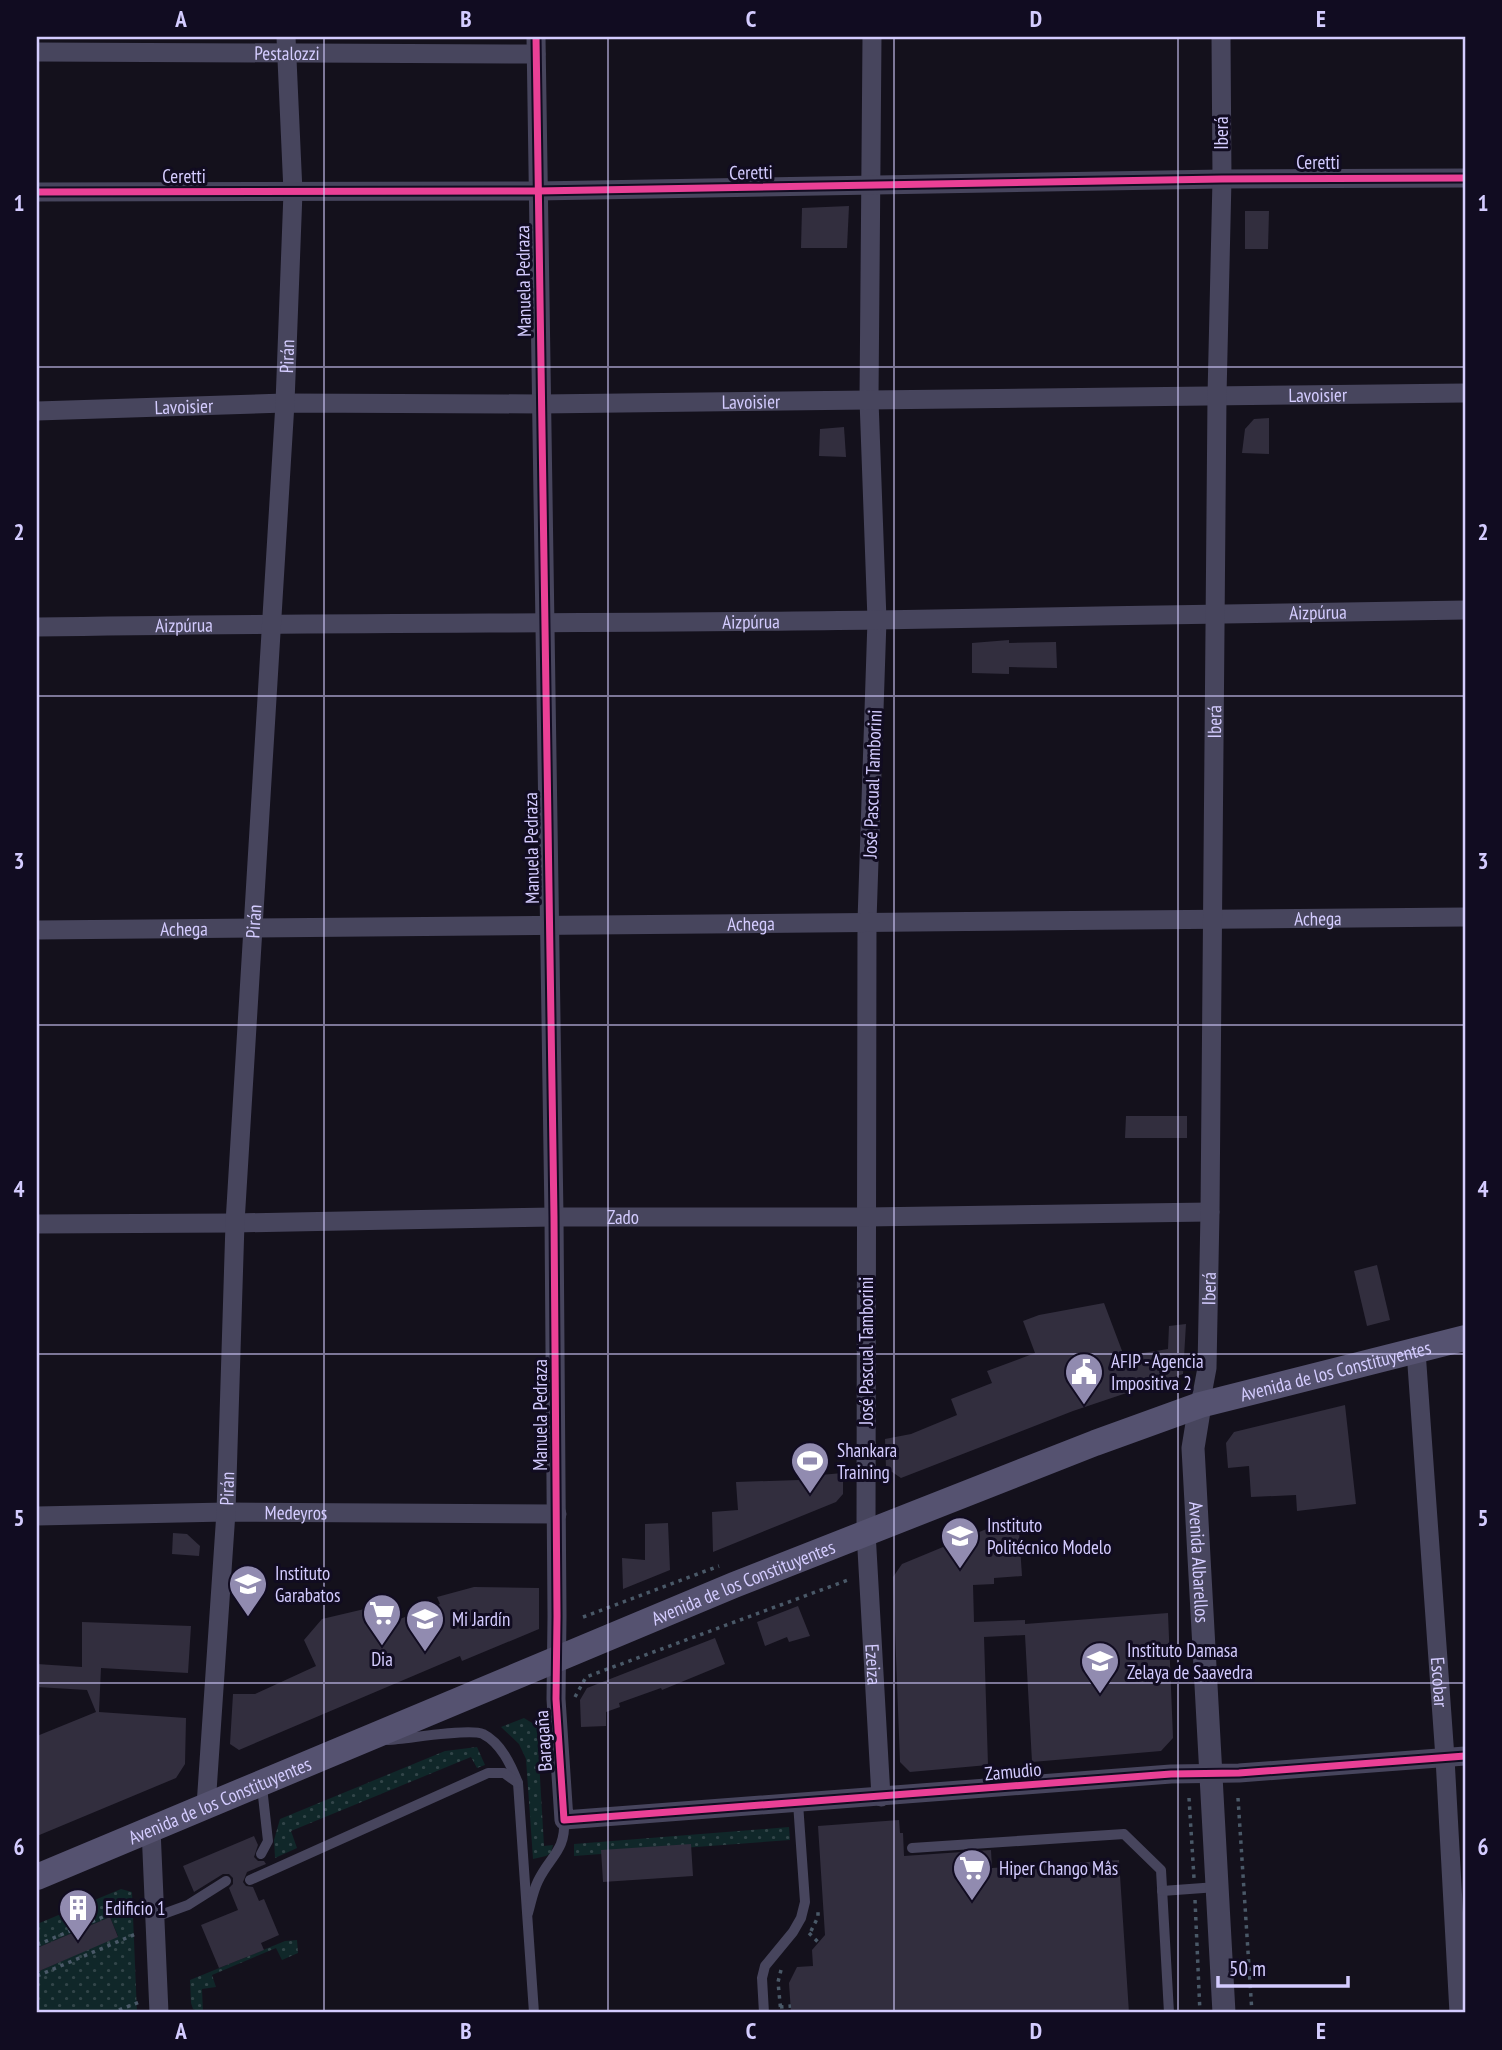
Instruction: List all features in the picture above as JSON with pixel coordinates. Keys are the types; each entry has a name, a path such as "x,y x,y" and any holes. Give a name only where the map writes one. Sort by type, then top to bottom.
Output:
{"main road":[{"name":"Avenida de los Constituyentes","path":"37,1877 866,1532 1200,1405 1465,1338"}],"street":[{"name":"José Pascual Tamborini","path":"866,1532 867,921 877,620 869,400 872,37"},
{"name":"Iberá","path":"1200,1405 1207,1368 1210,1212 1217,396 1222,179 1221,37"},
{"name":"Pestalozzi","path":"37,52 286,46 536,45"},
{"name":"Manuela Pedraza","path":"536,45 554,1217 557,1660"},
{"name":"Pirán","path":"206,1806 226,1512 235,1223 285,403 293,192 286,46"},
{"name":"Ceretti","path":"37,192 537,191 1222,179 1465,178"},
{"name":"Lavoisier","path":"37,411 285,403 541,404 1465,393"},
{"name":"Aizpúrua","path":"37,627 877,620 1216,612 1465,610"},
{"name":"Achega","path":"37,930 1465,917"},
{"name":"Zado","path":"37,1224 1210,1212"},
{"name":"Escobar","path":"1416,1351 1445,1758 1459,2013"},
{"name":"Avenida Albarellos","path":"1200,1405 1192,1448 1211,1774 1206,1888 1224,2013"},
{"name":"Medeyros","path":"37,1516 226,1512 557,1514"},
{"name":"Ezeiza","path":"866,1532 881,1797"},
{"name":"Baragaña","path":"557,1660 555,1699 564,1820"},
{"name":"Zamudio","path":"564,1820 1171,1774 1211,1774 1465,1756"},
{"path":"151,1829 159,2013"}],"lane":[{"path":"363,1741 478,1732 497,1745 511,1766 518,1783 534,2013"},
{"path":"250,1880 488,1773 504,1773 518,1783"},
{"path":"261,1783 268,1841 261,1854"},
{"path":"764,2013 762,1978 765,1966 793,1932 801,1918 805,1902 798,1803"},
{"path":"527,1914 537,1882 561,1848 565,1834 564,1820"},
{"path":"912,1848 1124,1834 1161,1870 1169,2013"},
{"path":"155,1917 188,1905 227,1885"},
{"path":"1162,1891 1206,1888"}],"path":[{"path":"583,1617 721,1565"},
{"path":"575,1694 586,1677 848,1580"},
{"path":"1189,1798 1206,1888 1200,2013"},
{"path":"1238,1798 1252,2013"},
{"path":"37,1945 138,1902"},
{"path":"37,1976 139,1933"},
{"path":"809,1933 819,1942"},
{"path":"111,2013 142,2000"}],"green space":[{"path":"524,1718 537,1726 544,1846 553,1845 551,1853 533,1859 526,1759 519,1744 501,1727"},
{"path":"477,1747 485,1765 477,1768 471,1757 291,1831 297,1848 275,1858 274,1840 280,1819 445,1751"},
{"path":"789,1827 790,1840 574,1856 574,1844"},
{"path":"121,1889 132,1892 137,2013 37,2013 37,1972 118,1936 110,1917 37,1948 37,1924"},
{"path":"297,1940 298,1953 282,1960 276,1948 212,1975 216,1987 202,1989 203,2013 193,2009 190,1980 285,1941"}],"building":[{"path":"849,206 847,248 801,248 802,208"},
{"path":"1245,211 1269,211 1268,249 1245,249"},
{"path":"1269,418 1269,454 1242,453 1245,429 1254,419"},
{"path":"844,427 846,457 819,456 820,429"},
{"path":"1009,640 1009,643 1056,642 1057,668 1009,667 1009,674 972,673 972,643"},
{"path":"1126,1116 1187,1116 1187,1138 1125,1138"},
{"path":"1377,1265 1390,1320 1367,1326 1354,1271"},
{"path":"1104,1303 1124,1356 1168,1349 1169,1326 1186,1324 1183,1374 1073,1411 901,1478 886,1468 885,1439 911,1434 957,1415 951,1399 992,1383 987,1371 1035,1353 1023,1321 1039,1315"},
{"path":"1345,1405 1356,1504 1297,1511 1296,1495 1251,1497 1249,1466 1228,1468 1226,1443 1234,1432"},
{"path":"819,1461 820,1475 843,1473 843,1494 836,1502 713,1552 712,1512 738,1510 736,1482 799,1480 799,1462"},
{"path":"1018,1516 1022,1576 994,1578 994,1584 973,1585 974,1622 1025,1620 1025,1624 1168,1613 1173,1738 1161,1751 1032,1762 1025,1635 984,1637 988,1765 910,1772 900,1762 893,1577 902,1564"},
{"path":"668,1523 670,1570 623,1589 622,1558 645,1560 645,1524"},
{"path":"173,1533 187,1534 200,1546 199,1556 172,1554"},
{"path":"474,1587 539,1588 539,1629 462,1661 460,1656 239,1750 230,1744 233,1694 255,1694 316,1666 304,1640 322,1619 390,1603 397,1620 440,1604 437,1597"},
{"path":"798,1606 810,1636 789,1642 787,1637 765,1646 757,1622"},
{"path":"82,1622 191,1626 188,1673 101,1668 99,1712 186,1718 185,1764 176,1778 37,1836 37,1736 96,1712 87,1690 37,1687 37,1664 82,1667"},
{"path":"715,1638 725,1664 662,1690 661,1688 619,1703 620,1707 606,1712 606,1726 581,1727 580,1700 587,1688"},
{"name":"Hiper Chango Mâs","path":"899,1820 900,1833 903,1833 904,1856 991,1850 992,1868 1119,1860 1129,2013 791,2013 789,1983 797,1967 813,1966 812,1950 825,1935 818,1826"},
{"path":"254,1836 258,1845 254,1857 266,1864 247,1872 243,1882 246,1886 253,1887 259,1901 264,1899 279,1935 261,1943 264,1950 219,1968 201,1925 238,1910 229,1888 233,1884 233,1878 229,1874 223,1874 194,1892 183,1866"},
{"path":"691,1844 693,1876 603,1882 601,1850"},
{"name":"Edificio 1","path":"110,1917 118,1937 37,1972 37,1948"}],"cycle path":[{"path":"536,37 554,1217 556,1699 564,1820 1171,1774 1239,1773 1465,1756"},
{"path":"37,192 537,191 1222,179 1465,178"}],"place":[{"name":"AFIP - Agencia Impositiva 2","path":"1084,1406"},
{"name":"Shankara Training","path":"810,1495"},
{"name":"Instituto Politécnico Modelo","path":"960,1570"},
{"name":"Instituto Garabatos","path":"248,1618"},
{"name":"Dia","path":"382,1647"},
{"name":"Mi Jardín","path":"425,1653"},
{"name":"Instituto Damasa Zelaya de Saavedra","path":"1100,1695"},
{"name":"Hiper Chango Mâs","path":"972,1902"},
{"name":"Edificio 1","path":"78,1942"}]}
